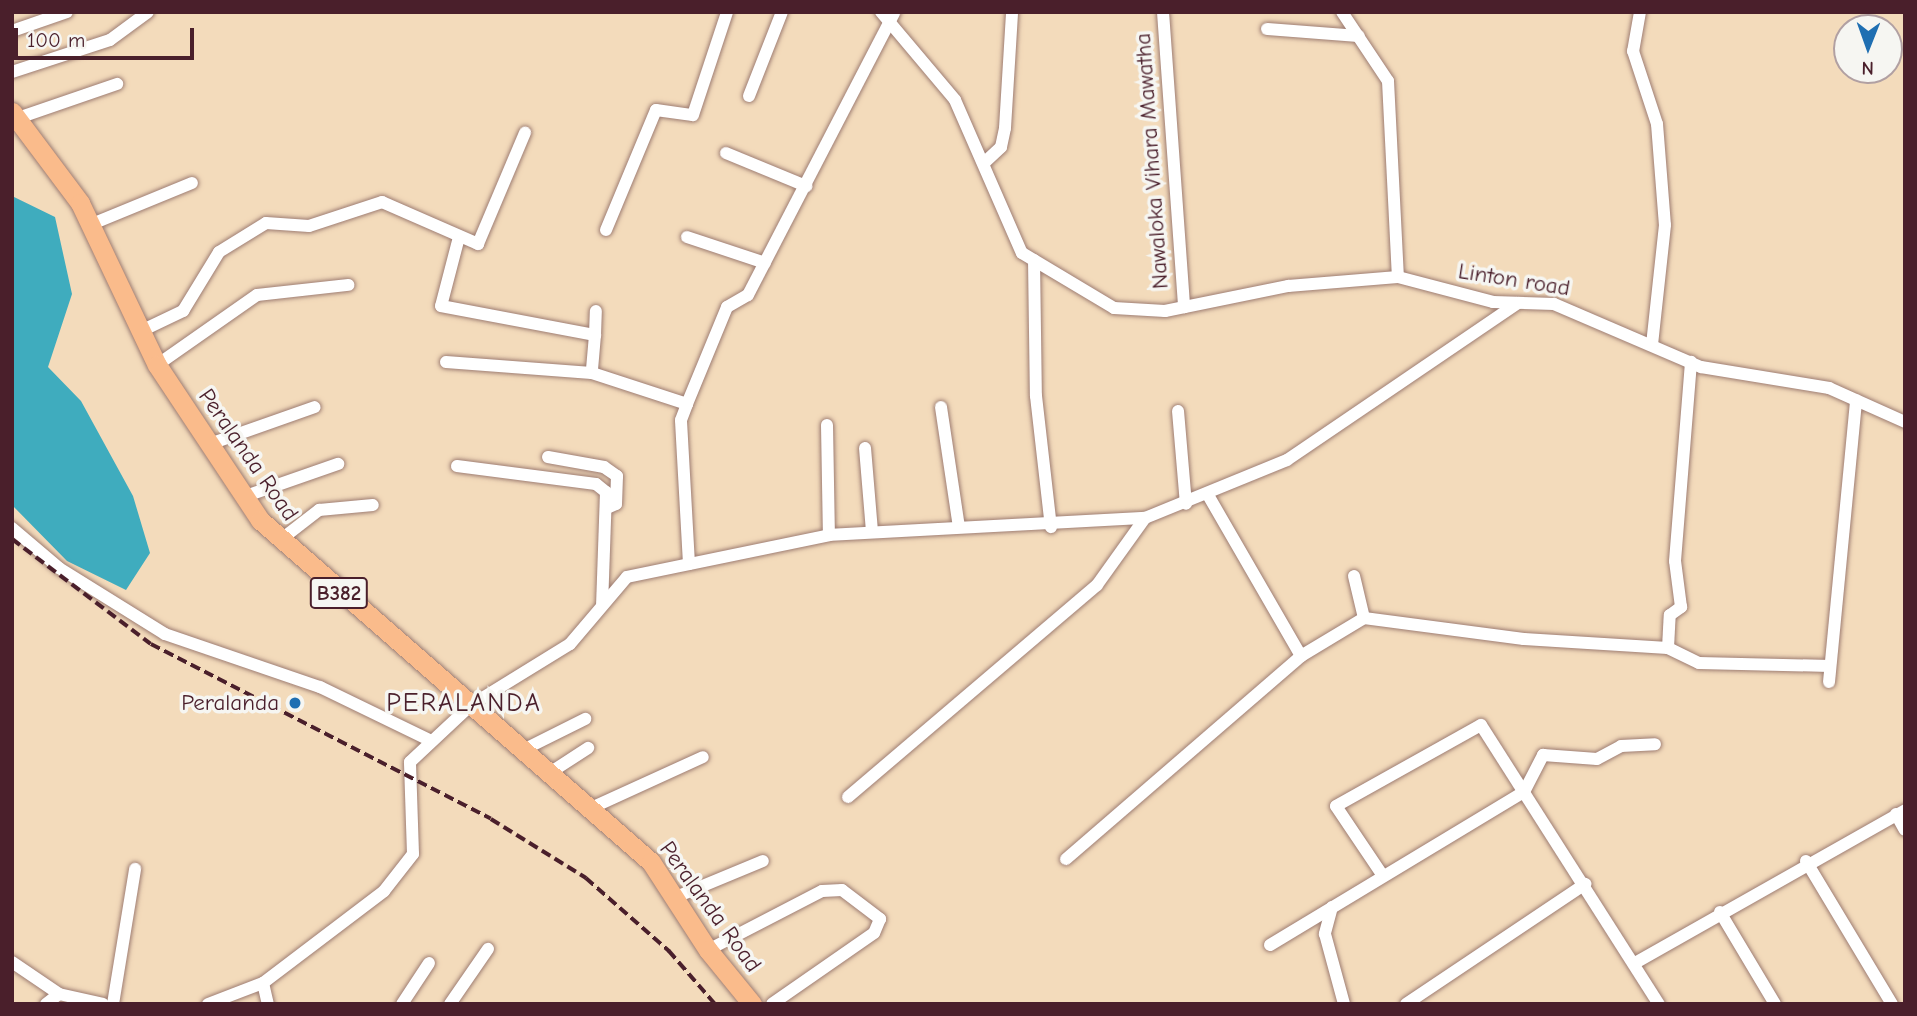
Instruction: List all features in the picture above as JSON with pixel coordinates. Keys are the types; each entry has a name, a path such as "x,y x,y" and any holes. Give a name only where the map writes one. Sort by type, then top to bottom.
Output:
{"main road":[{"name":"Peralanda Road","path":"15,115 92,224 157,365 243,497 279,541 651,862 708,950 752,1004"}],"street":[{"path":"12,31 67,12"},
{"path":"12,72 110,40 148,12"},
{"path":"606,229 656,110 694,115 727,12"},
{"path":"749,96 782,12"},
{"path":"881,12 894,16 955,100 985,162 1022,253 1034,260 1037,396 1051,527"},
{"path":"985,162 1001,147 1005,128 1012,12"},
{"name":"Nawaloka Vihara Mawatha","path":"1163,12 1184,307"},
{"path":"1342,12 1388,81 1398,277"},
{"path":"1640,12 1633,51 1657,124 1665,225 1652,344"},
{"path":"689,564 681,419 727,307 748,295 894,16"},
{"path":"1267,29 1359,36"},
{"path":"15,115 117,84"},
{"path":"141,331 191,304 219,252 250,228 309,226 382,202 478,244 485,239 525,133"},
{"path":"726,153 806,186"},
{"path":"92,224 192,183"},
{"path":"459,237 441,306 595,335"},
{"path":"687,237 765,263"},
{"name":"Linton road","path":"1034,260 1114,308 1184,307 1288,286 1398,277 1518,303 1554,304 1691,362 1788,378 1856,400 1905,422"},
{"path":"157,365 257,295 348,285"},
{"path":"208,1004 263,983 384,891 413,854 410,762 429,740 471,705 570,644 627,577 829,535 959,527 1051,527 1145,518 1208,495 1334,432 1518,303"},
{"path":"592,373 596,312"},
{"path":"446,362 592,373 687,404"},
{"path":"1668,648 1670,615 1681,607 1675,561 1691,362"},
{"path":"1829,682 1856,400"},
{"path":"207,445 316,407"},
{"path":"941,407 959,527"},
{"path":"1178,411 1186,504"},
{"path":"827,425 829,535"},
{"path":"865,448 872,531"},
{"path":"548,457 604,467 617,476 616,504 609,507"},
{"path":"243,497 338,464"},
{"path":"457,466 596,484 609,507 602,607"},
{"path":"1208,495 1301,656"},
{"path":"279,541 319,510 373,505"},
{"path":"848,797 1097,585 1145,518"},
{"path":"12,528 59,568 165,634 320,687 429,740"},
{"path":"1354,576 1364,618"},
{"path":"1066,859 1301,656 1364,618 1524,639 1668,648 1699,663 1830,666"},
{"path":"521,751 585,719"},
{"path":"1384,876 1336,806 1481,725 1585,884 1659,1004"},
{"path":"1270,945 1524,792 1543,755 1597,759 1621,746 1655,744"},
{"path":"548,774 588,748"},
{"path":"589,809 703,757"},
{"path":"1635,963 1806,861 1900,812 1905,830"},
{"path":"1806,861 1892,1004"},
{"path":"676,897 763,862"},
{"path":"113,1004 135,869"},
{"path":"1406,1004 1585,884"},
{"path":"708,950 822,891 842,890 880,919 874,933 772,1004"},
{"path":"1332,907 1325,934 1344,1004"},
{"path":"1720,912 1775,1004"},
{"path":"450,1004 488,948"},
{"path":"12,962 60,994 103,1004"},
{"path":"402,1004 429,963"},
{"path":"263,983 268,1004"},
{"path":"46,1004 60,994"}],"water":[{"path":"12,196 55,217 72,294 48,367 81,401 133,496 150,553 126,590 67,561 12,505"}],"railway":[{"path":"12,539 151,644 491,819 586,878 669,951 715,1004"}],"place":[{"name":"Peralanda","path":"295,703"}],"district":[{"name":"PERALANDA","path":"464,704"}]}
